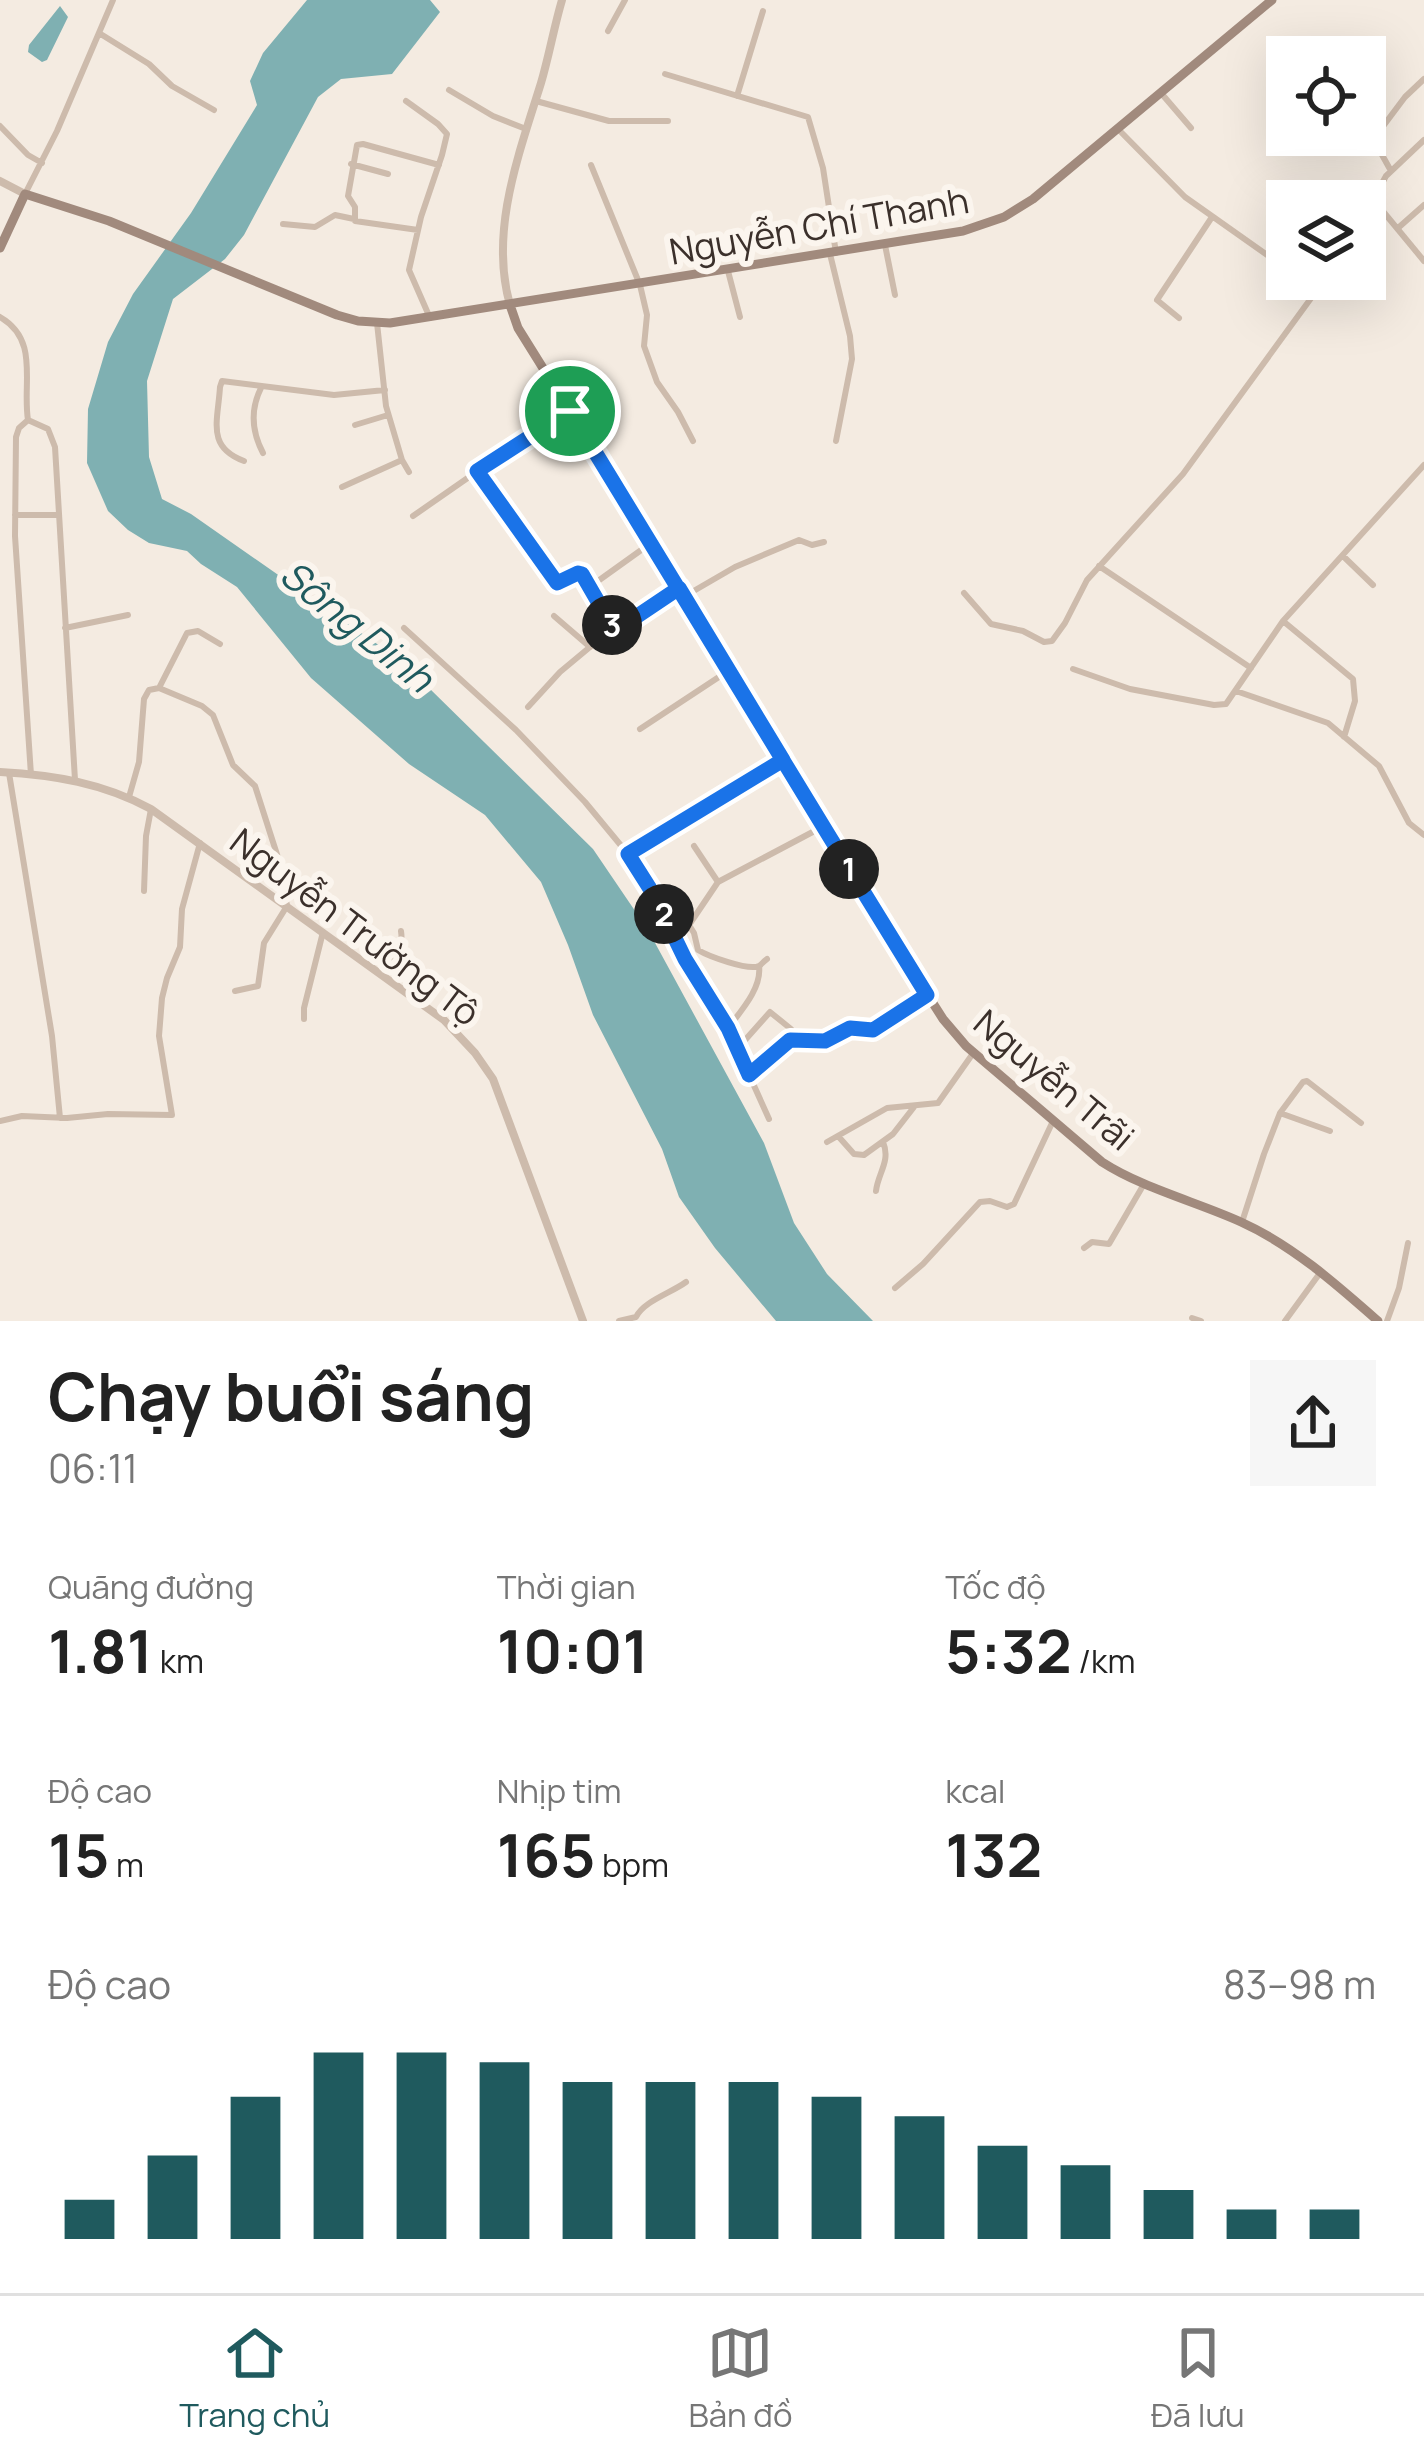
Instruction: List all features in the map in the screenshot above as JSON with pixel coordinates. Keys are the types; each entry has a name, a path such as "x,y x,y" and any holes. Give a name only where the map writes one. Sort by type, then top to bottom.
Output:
{"main road":[{"name":"Nguyễn Chí Thanh","path":"26,194 66,202 350,320 377,323 430,318 885,245 963,231 1004,218 1045,190 1272,0"},
{"path":"0,248 26,194"},
{"name":"Nguyễn Trãi","path":"510,305 518,328 950,1028 1102,1162 1279,1242 1383,1321"}],"street":[{"name":"Nguyễn Trãi","path":"510,305 502,246 512,184 562,0"},
{"path":"608,32 625,0"},
{"path":"0,182 26,194 109,2"},
{"path":"737,96 764,11"},
{"path":"99,34 214,110"},
{"path":"665,74 803,114 811,121 823,168 852,359 836,441"},
{"path":"1391,171 1376,137 1424,79"},
{"path":"449,90 526,129"},
{"path":"1161,93 1191,128"},
{"path":"535,100 609,121 668,121"},
{"path":"406,101 446,131 447,137 418,230 410,275 430,318"},
{"path":"0,126 42,163"},
{"path":"1117,128 1171,184 1266,254"},
{"path":"1385,180 1424,140"},
{"path":"354,220 355,207 348,196 351,164 360,143 439,165"},
{"path":"351,164 388,174"},
{"path":"591,165 640,285 647,315 644,346 657,382 693,441"},
{"path":"1398,228 1424,205"},
{"path":"1386,214 1424,261"},
{"path":"283,224 315,227 335,215 358,224 418,230"},
{"path":"1179,318 1157,300 1212,217"},
{"path":"885,245 895,295"},
{"path":"728,271 740,316"},
{"path":"964,593 991,624 1047,643 1060,632 1083,586 1183,475 1310,300"},
{"path":"0,317 22,336 27,377 28,420 16,437 15,515 31,775"},
{"path":"377,323 388,415 409,472"},
{"path":"244,461 226,454 218,442 220,384 228,380 261,388 346,395 385,390"},
{"path":"261,388 253,411 263,454"},
{"path":"413,516 570,411"},
{"path":"355,424 388,415"},
{"path":"28,420 48,428 53,436 75,779"},
{"path":"342,487 403,460"},
{"path":"1072,669 1130,689 1226,704 1283,621 1424,466"},
{"path":"477,471 557,583 582,574 615,631"},
{"path":"15,515 58,514"},
{"path":"528,707 590,646 682,592 799,540 812,545 824,542"},
{"path":"589,587 651,543"},
{"path":"1343,556 1372,585"},
{"path":"1099,566 1251,668"},
{"path":"64,628 128,615"},
{"path":"554,616 590,646"},
{"path":"1283,621 1353,680 1355,700 1344,737"},
{"path":"404,628 516,730 628,854 728,1028 769,1119"},
{"path":"159,688 188,633 198,631 220,644"},
{"path":"640,729 728,670"},
{"path":"129,797 140,761 144,700 149,690 159,688 206,708 216,719 233,765 255,786 281,867 287,906 264,943 258,986 235,992"},
{"path":"1236,691 1319,719 1344,737 1379,766 1409,823 1424,836"},
{"path":"628,854 783,760"},
{"path":"4,773 52,1036 60,1118"},
{"name":"Nguyễn Trường Tộ","path":"4,773 75,779 151,809 444,1020 486,1067 499,1094 583,1321"},
{"path":"144,891 151,809"},
{"path":"674,936 689,925 718,882 824,826"},
{"path":"0,1121 22,1116 172,1114 159,1036 162,998 180,947 182,909 200,843"},
{"path":"694,846 718,882"},
{"path":"689,925 702,954 744,967 759,966 767,959"},
{"path":"382,974 398,956 401,931"},
{"path":"304,1019 323,932"},
{"path":"728,1028 751,996 759,966"},
{"path":"749,1075 787,1042 825,1041 850,1028 873,1030 927,995"},
{"path":"738,1048 770,1012 791,1029"},
{"path":"827,1142 887,1108 938,1103 974,1052"},
{"path":"1242,1222 1280,1113 1304,1082 1361,1123"},
{"path":"838,1136 860,1156 884,1142 916,1105"},
{"path":"1280,1113 1330,1131"},
{"path":"895,1288 980,1202 1006,1208 1014,1204 1053,1120"},
{"path":"876,1191 878,1175 886,1165 884,1142"},
{"path":"1084,1248 1092,1242 1109,1244 1145,1183"},
{"path":"1383,1321 1400,1288 1408,1243"},
{"path":"1286,1321 1320,1273"},
{"path":"619,1321 636,1317 642,1306 686,1282"},
{"path":"1192,1318 1201,1321"}],"water":[{"path":"307,0 430,0 440,12 392,74 341,79 318,97 244,235 225,259 173,299 147,381 149,457 162,499 191,514 390,653 593,849 648,930 764,1143 794,1223 827,1274 873,1321 776,1321 679,1197 662,1149 593,1015 541,882 485,815 409,764 311,678 237,587 187,551 149,543 128,530 108,511 87,463 88,409 108,342 133,294 191,213 257,105 250,81 263,53"},
{"path":"60,6 68,17 42,62 28,52 29,45"}],"route":[{"path":"570,411 685,596 927,995 873,1030 850,1028 825,1041 790,1040 749,1075 728,1028 628,854 783,760 679,588 615,631 582,574 557,583 477,471 570,411"}],"water label":[{"name":"Sông Dinh","path":"357,626"}]}
